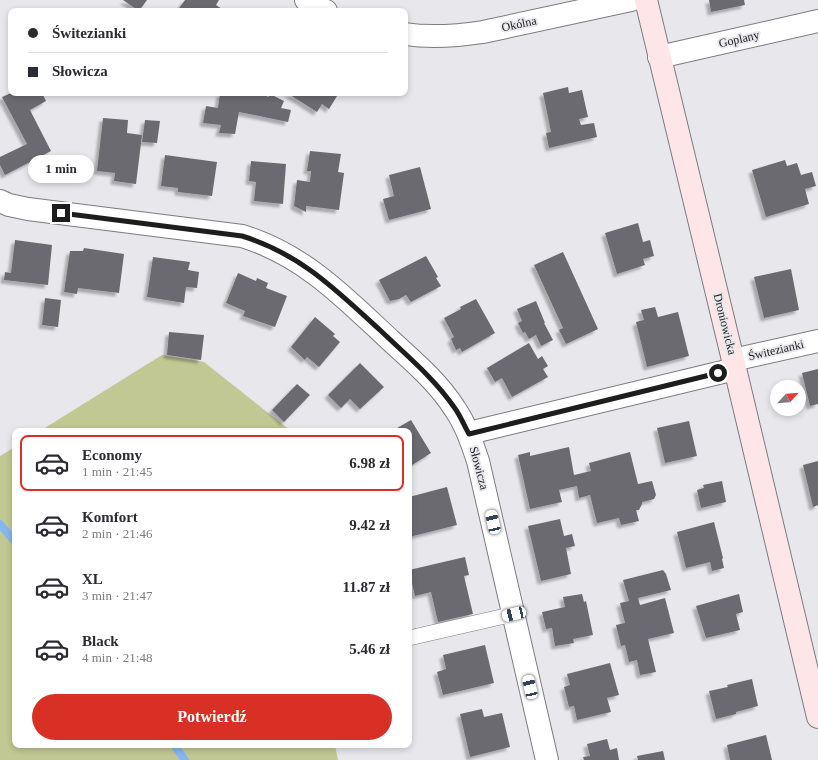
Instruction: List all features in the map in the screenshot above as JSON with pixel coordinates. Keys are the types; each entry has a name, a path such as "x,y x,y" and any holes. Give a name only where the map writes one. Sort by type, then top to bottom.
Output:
{"street":[{"path":"306,0 321,8"},
{"name":"Okólna","path":"408,34 434,37 483,32 631,0"},
{"name":"Droniowicka","path":"646,0 818,718"},
{"name":"Goplany","path":"659,57 818,21"},
{"name":"Słowicza","path":"0,201 34,209 242,236 261,242 297,260 336,290 437,385 455,408 469,434 478,461 547,760"},
{"name":"Świtezianki","path":"469,434 818,341"}],"lane":[{"path":"412,637 514,614"}],"green space":[{"path":"162,355 204,362 287,428 45,428"},
{"path":"12,449 12,748 336,748 338,760 0,760 0,456"}],"building":[{"path":"123,0 147,0 141,8 135,8"},
{"path":"185,0 219,0 216,5 220,8 179,8"},
{"path":"709,0 744,0 745,5 711,12"},
{"path":"568,87 569,93 582,90 588,117 579,119 581,125 594,123 597,137 549,148 546,133 551,132 543,93"},
{"path":"8,94 8,96 44,96 46,101 30,110 51,151 5,175 0,165 0,157 27,144 2,97"},
{"path":"220,96 274,96 284,101 281,108 291,110 288,122 239,112 235,134 219,133 221,125 203,123 206,106 218,108"},
{"path":"292,96 337,96 329,109 322,104 317,112"},
{"path":"103,118 128,120 127,133 142,135 136,184 114,181 115,173 97,171"},
{"path":"145,120 160,121 157,143 142,142"},
{"path":"310,151 341,154 338,172 344,173 339,210 306,206 306,212 294,206 297,180 310,182 311,171 307,171"},
{"path":"165,155 217,162 212,196 178,192 178,188 161,186"},
{"path":"785,160 787,166 797,163 801,175 812,172 816,186 805,189 809,204 766,217 752,170"},
{"path":"251,161 286,164 283,204 254,201 256,182 249,181"},
{"path":"420,167 431,209 389,220 383,199 394,196 389,175"},
{"path":"638,223 643,242 650,240 654,256 643,259 645,265 617,274 605,233"},
{"path":"15,240 52,245 48,285 4,280 5,272 11,273"},
{"path":"84,248 124,254 119,293 78,288 77,294 64,292 70,251 83,251"},
{"path":"563,252 598,329 566,344 559,330 563,328 534,265"},
{"path":"426,256 438,277 436,278 441,286 411,302 406,295 399,299 390,301 379,280"},
{"path":"153,257 190,262 188,270 199,272 197,288 186,287 184,303 147,297"},
{"path":"791,269 799,310 764,318 754,277"},
{"path":"238,273 256,281 257,278 268,283 266,288 287,296 275,327 243,316 245,311 226,303"},
{"path":"45,298 61,300 58,327 42,325"},
{"path":"476,299 495,333 462,352 460,348 456,350 451,339 454,337 444,318 461,309 460,307"},
{"path":"536,301 544,323 553,340 541,346 536,335 529,339 525,332 523,333 518,323 522,321 517,309"},
{"path":"655,307 658,317 678,312 689,356 647,367 636,322 644,320 641,310"},
{"path":"315,317 335,334 333,336 340,342 319,367 307,357 305,360 291,347"},
{"path":"169,332 204,335 201,360 167,355"},
{"path":"529,343 538,359 542,356 548,366 543,369 548,377 512,397 502,378 495,382 487,368"},
{"path":"360,363 384,387 360,409 350,399 341,408 328,395"},
{"path":"818,369 818,404 810,406 806,390 806,380 804,380 802,373"},
{"path":"297,384 310,395 284,422 272,410"},
{"path":"411,420 431,453 412,465 412,428 397,428"},
{"path":"689,421 697,456 665,463 657,428"},
{"path":"569,447 574,475 591,471 589,463 630,452 638,484 652,481 656,495 654,499 642,502 639,510 636,510 639,521 621,525 619,518 597,523 590,495 579,498 577,486 559,490 562,502 530,509 518,455 530,452 530,456"},
{"path":"818,461 818,505 813,507 803,465"},
{"path":"722,481 726,502 701,508 697,490 704,488 703,485"},
{"path":"447,487 457,525 412,536 412,496"},
{"path":"560,519 564,536 572,534 575,546 566,548 571,574 541,581 528,526"},
{"path":"714,522 724,568 712,571 710,562 686,568 677,532"},
{"path":"465,557 469,575 464,576 473,614 438,622 431,592 415,596 412,583 412,569"},
{"path":"663,570 666,574 671,590 638,598 640,605 665,598 674,633 648,639 656,672 640,675 637,660 629,662 625,645 621,646 616,625 625,623 620,603 629,601 623,580"},
{"path":"582,594 584,602 586,601 593,635 573,639 574,643 555,646 552,628 546,629 542,612 565,607 563,597"},
{"path":"739,594 743,612 736,614 740,630 706,638 696,606"},
{"path":"485,645 494,683 443,695 437,672 446,669 443,655"},
{"path":"610,663 619,695 607,698 611,712 577,720 574,706 569,707 564,687 570,685 567,674"},
{"path":"752,679 758,706 716,719 709,691 728,687 727,685"},
{"path":"482,709 484,717 502,713 510,747 470,757 460,714"},
{"path":"766,735 772,760 730,760 727,745"},
{"path":"607,739 610,750 617,748 619,760 584,760 583,757 590,756 587,744"},
{"path":"663,751 665,760 638,760 637,756"}],"waterway":[{"path":"0,524 12,538"},
{"path":"176,748 185,760"}],"route":[{"path":"61,213 242,236 279,250 297,260 336,290 418,366 437,385 455,408 469,434 718,373"}]}
